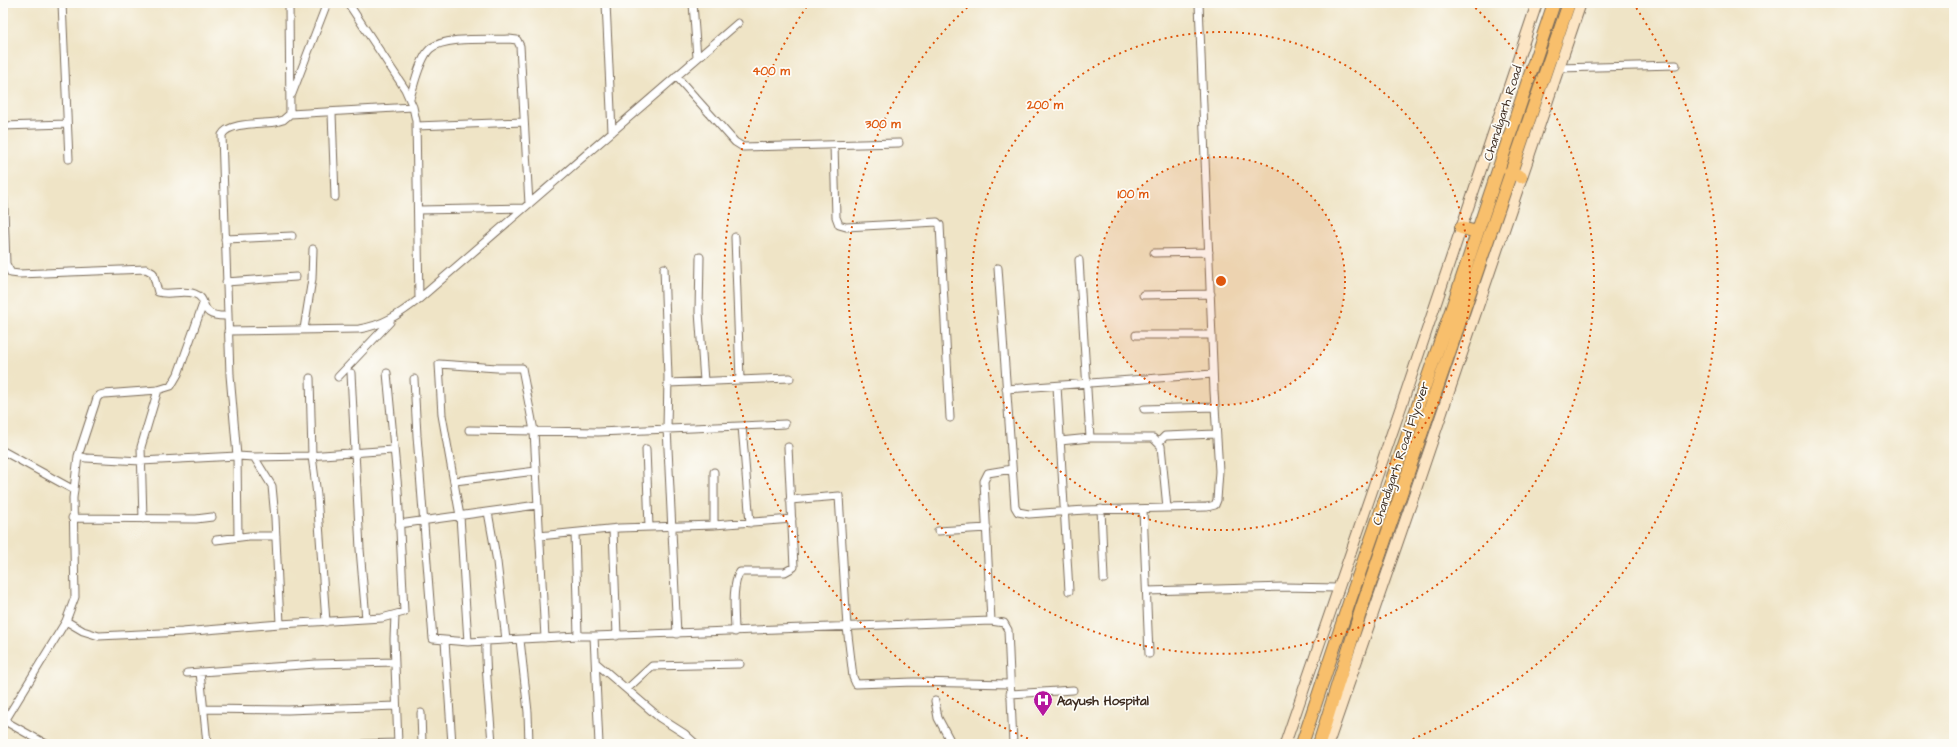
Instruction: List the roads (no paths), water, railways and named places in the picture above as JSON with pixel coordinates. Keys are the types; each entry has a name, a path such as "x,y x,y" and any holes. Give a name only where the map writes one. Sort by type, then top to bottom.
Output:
{"highway":[{"name":"Chandigarh Road","path":"1477,232 1554,3"},
{"name":"Chandigarh Road Flyover","path":"1319,744 1364,602 1503,192 1516,174 1569,3"},
{"path":"1461,228 1477,232"},
{"name":"Chandigarh Road Flyover","path":"1302,744 1477,232"}],"main road":[{"path":"1285,744 1537,3"},
{"path":"1328,744 1414,495 1516,174 1558,68 1581,3"}],"street":[{"path":"62,3 69,159"},
{"path":"238,537 237,456 230,375 221,142 224,131 232,127 276,122 284,120 290,114 289,3"},
{"path":"291,99 327,3"},
{"path":"348,3 410,98 413,107 416,126 420,299"},
{"path":"606,3 612,132"},
{"path":"693,3 696,58"},
{"path":"998,268 1015,507 1018,512 1029,514 1101,509 1143,510 1207,507 1215,505 1217,500 1218,471 1199,3"},
{"path":"228,331 359,328 381,324 392,319 420,299 738,23"},
{"path":"410,98 424,58 430,49 435,46 447,42 517,40 520,46 526,206"},
{"path":"1558,68 1676,65"},
{"path":"676,76 735,142 743,147 899,143"},
{"path":"290,114 332,113 413,107"},
{"path":"332,113 335,197"},
{"path":"416,126 524,122"},
{"path":"3,126 67,124"},
{"path":"834,145 836,218 839,225 846,227 937,222 940,225 950,418"},
{"path":"3,181 6,264 11,273 146,270 153,273 158,292 195,294 201,299 203,304 213,316 228,316"},
{"path":"418,210 526,206"},
{"path":"225,240 292,236"},
{"path":"735,237 740,380"},
{"path":"304,329 312,279 313,249"},
{"path":"1154,253 1209,252"},
{"path":"700,257 700,312 704,381"},
{"path":"1079,260 1090,438"},
{"path":"664,268 668,383 667,428 677,634"},
{"path":"226,282 296,277"},
{"path":"1143,295 1211,294"},
{"path":"46,744 4,720 66,621 75,597 75,558 72,518 78,456 100,395 158,390 171,386 174,382 203,304"},
{"path":"338,377 392,319"},
{"path":"1136,335 1212,335"},
{"path":"468,642 460,516 442,415 439,364 497,368 522,368 534,431 545,638"},
{"path":"352,373 360,549 366,619"},
{"path":"66,621 83,631 99,636 326,622 403,614 398,490 393,450 387,373"},
{"path":"1006,389 1213,374"},
{"path":"310,378 312,456 317,495 326,622"},
{"path":"668,383 790,378"},
{"path":"414,379 432,637 434,640 468,642 578,636 735,632 802,627 847,627 991,621 1004,623 1008,630 1013,744"},
{"path":"1057,386 1069,591"},
{"path":"143,519 141,447 158,390"},
{"path":"1144,409 1215,407"},
{"path":"469,430 598,432 785,424"},
{"path":"742,426 750,522"},
{"path":"1158,443 1165,436 1216,434"},
{"path":"1060,441 1090,438 1153,438 1161,446 1167,508"},
{"path":"735,632 735,596 739,574 746,571 785,572 794,567 788,447"},
{"path":"646,449 649,527"},
{"path":"78,456 86,458 141,461 237,456 312,456 393,450"},
{"path":"3,451 74,490"},
{"path":"254,457 272,486 280,624"},
{"path":"991,621 988,528 984,477 988,473 1012,469"},
{"path":"455,482 536,471"},
{"path":"714,472 714,525"},
{"path":"790,500 839,496 847,627 853,677 856,684 914,682 1010,684"},
{"path":"399,524 537,505"},
{"path":"1101,509 1104,579"},
{"path":"1143,510 1149,654"},
{"path":"488,512 497,562 506,640"},
{"path":"72,518 196,519 212,517"},
{"path":"539,536 613,529 714,525 792,519"},
{"path":"938,531 988,528"},
{"path":"613,529 617,636"},
{"path":"575,533 578,636"},
{"path":"216,540 238,537 276,536"},
{"path":"1147,591 1283,587 1338,588"},
{"path":"363,744 398,743 394,639 395,615"},
{"path":"594,636 599,744"},
{"path":"520,640 528,712 529,744"},
{"path":"445,641 452,744"},
{"path":"486,641 487,682 491,715 492,744"},
{"path":"187,672 316,664 395,662"},
{"path":"596,663 660,718 685,734 696,744"},
{"path":"627,689 652,666 740,664"},
{"path":"200,672 207,744"},
{"path":"1010,694 1073,690"},
{"path":"935,701 938,718 952,744"},
{"path":"204,709 288,710 396,706"},
{"path":"421,713 422,744"}],"place":[{"name":"Aayush Hospital","path":"1043,717"}]}
